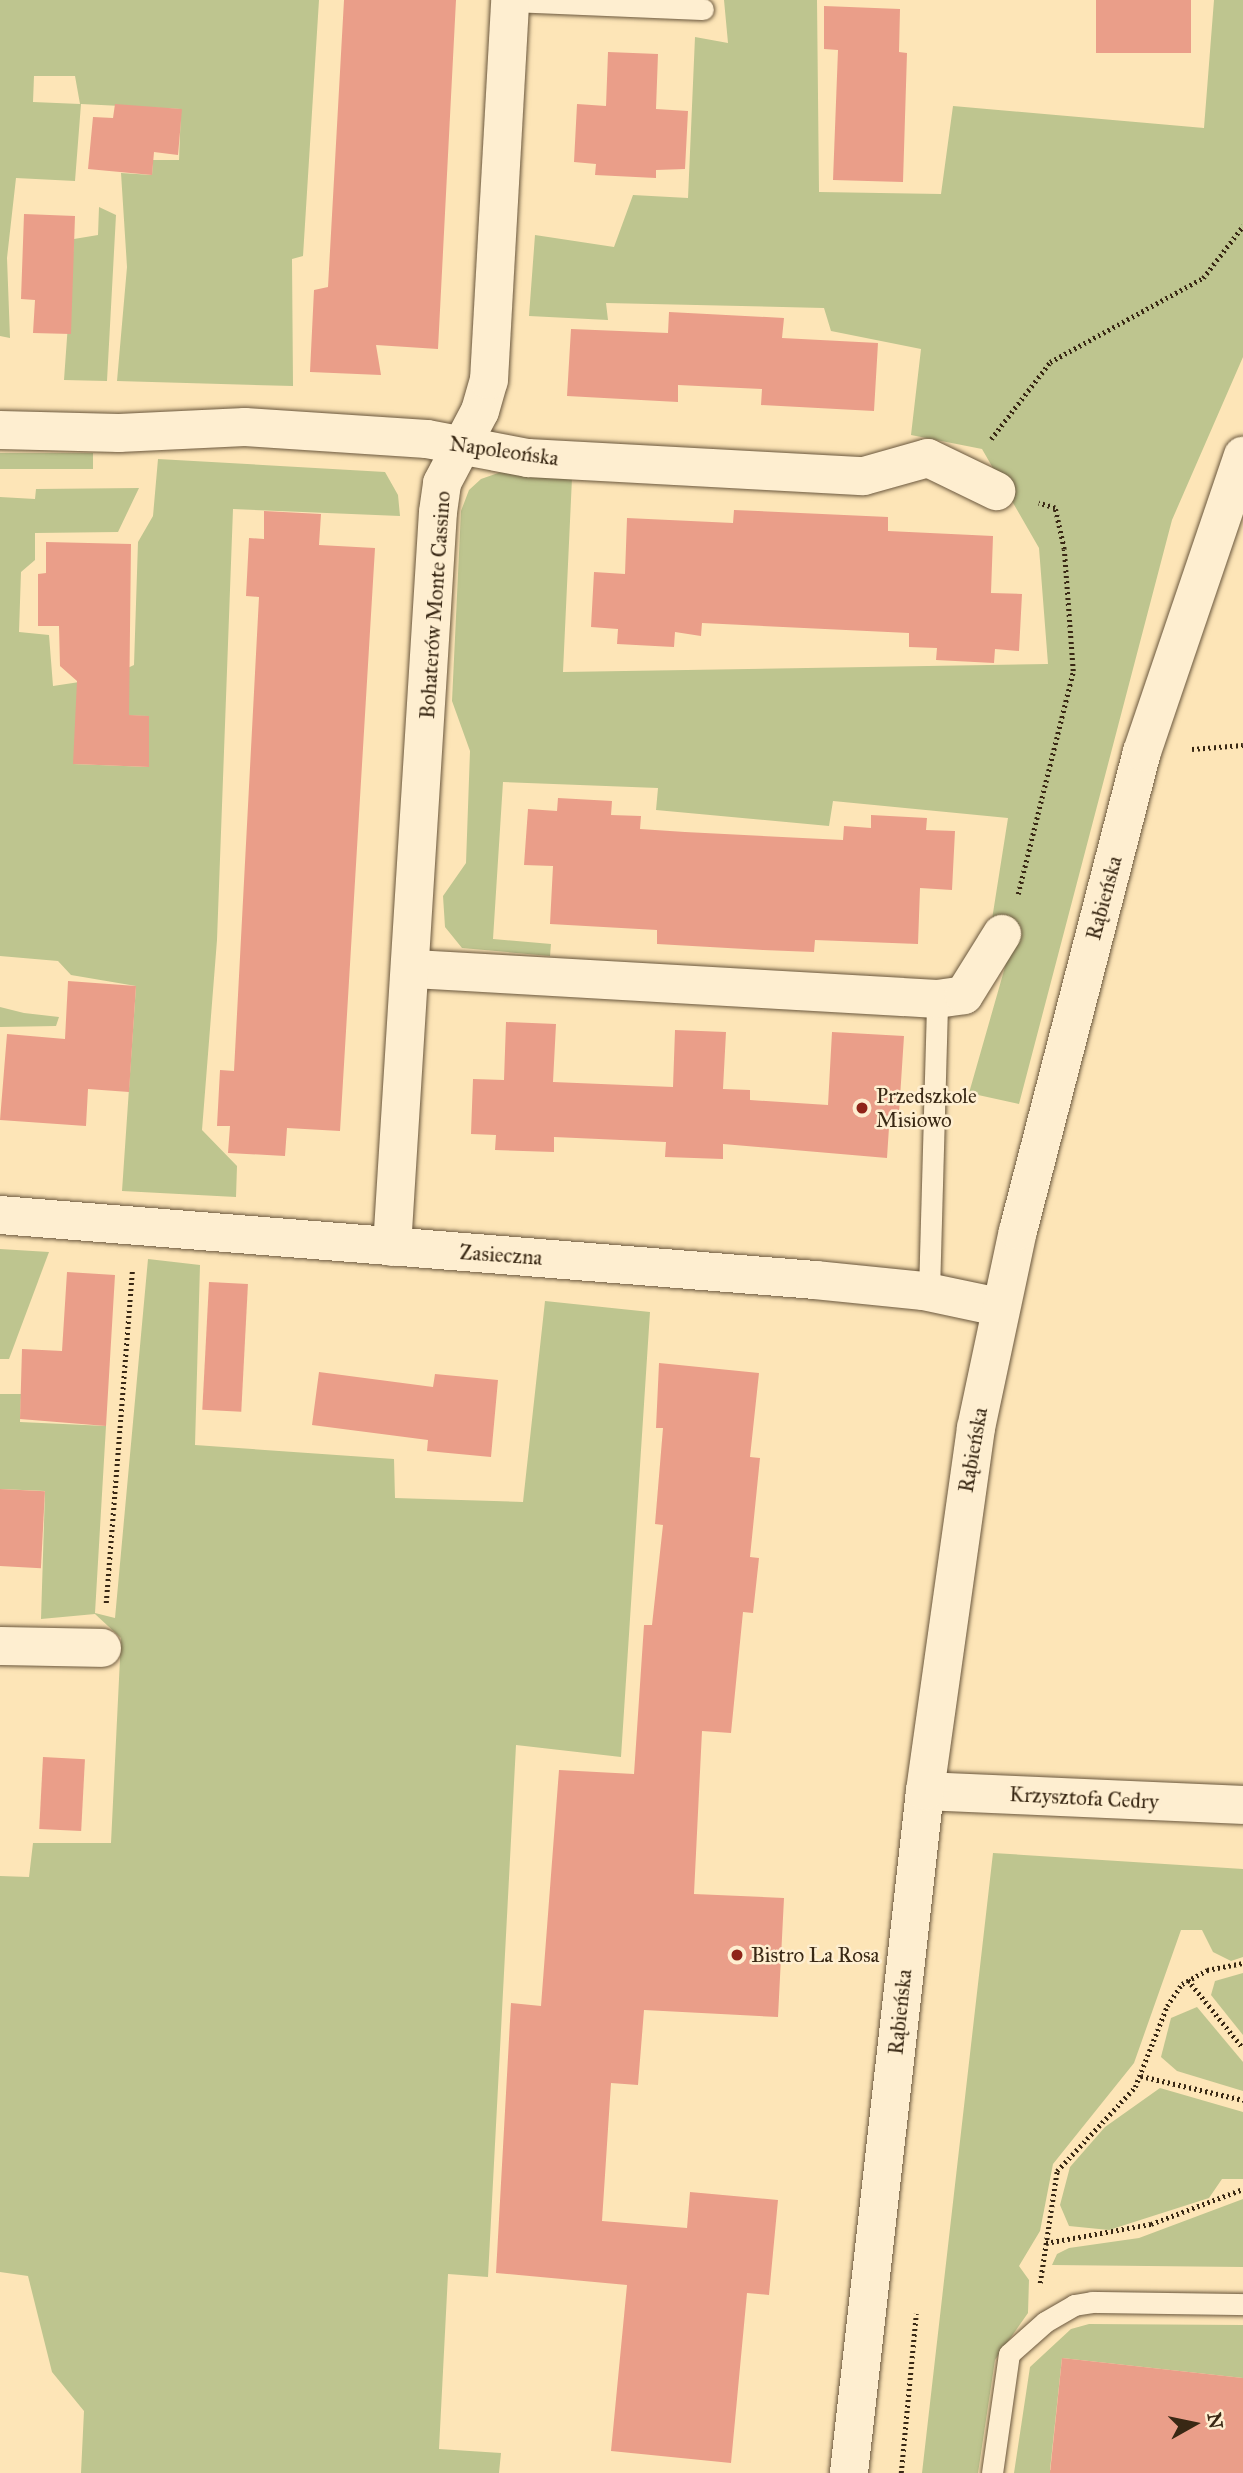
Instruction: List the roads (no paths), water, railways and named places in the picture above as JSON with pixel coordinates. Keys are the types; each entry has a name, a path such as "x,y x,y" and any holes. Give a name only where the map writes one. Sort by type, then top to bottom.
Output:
{"street":[{"name":"Bohaterów Monte Cassino","path":"392,1247 414,969 438,512 442,483 461,447 489,380 510,0"},
{"name":"Napoleońska","path":"0,430 119,433 245,426 427,439 528,458 864,476 928,458 979,483"},
{"name":"Rąbieńska","path":"849,2473 925,1791 963,1504 999,1307 1145,742 1243,456"},
{"path":"414,969 937,999 964,995 1002,934"},
{"name":"Zasieczna","path":"0,1215 929,1292 999,1307"},
{"path":"0,1646 102,1648"},
{"name":"Krzysztofa Cedry","path":"925,1791 1243,1805"}],"lane":[{"path":"510,0 703,9"},
{"path":"929,1292 937,999"},
{"path":"992,2473 1003,2374 1009,2354 1032,2333 1074,2305 1092,2302 1243,2304"}],"place":[{"name":"Przedszkole Misiowo","path":"862,1108"},
{"name":"Bistro La Rosa","path":"737,1955"}]}
